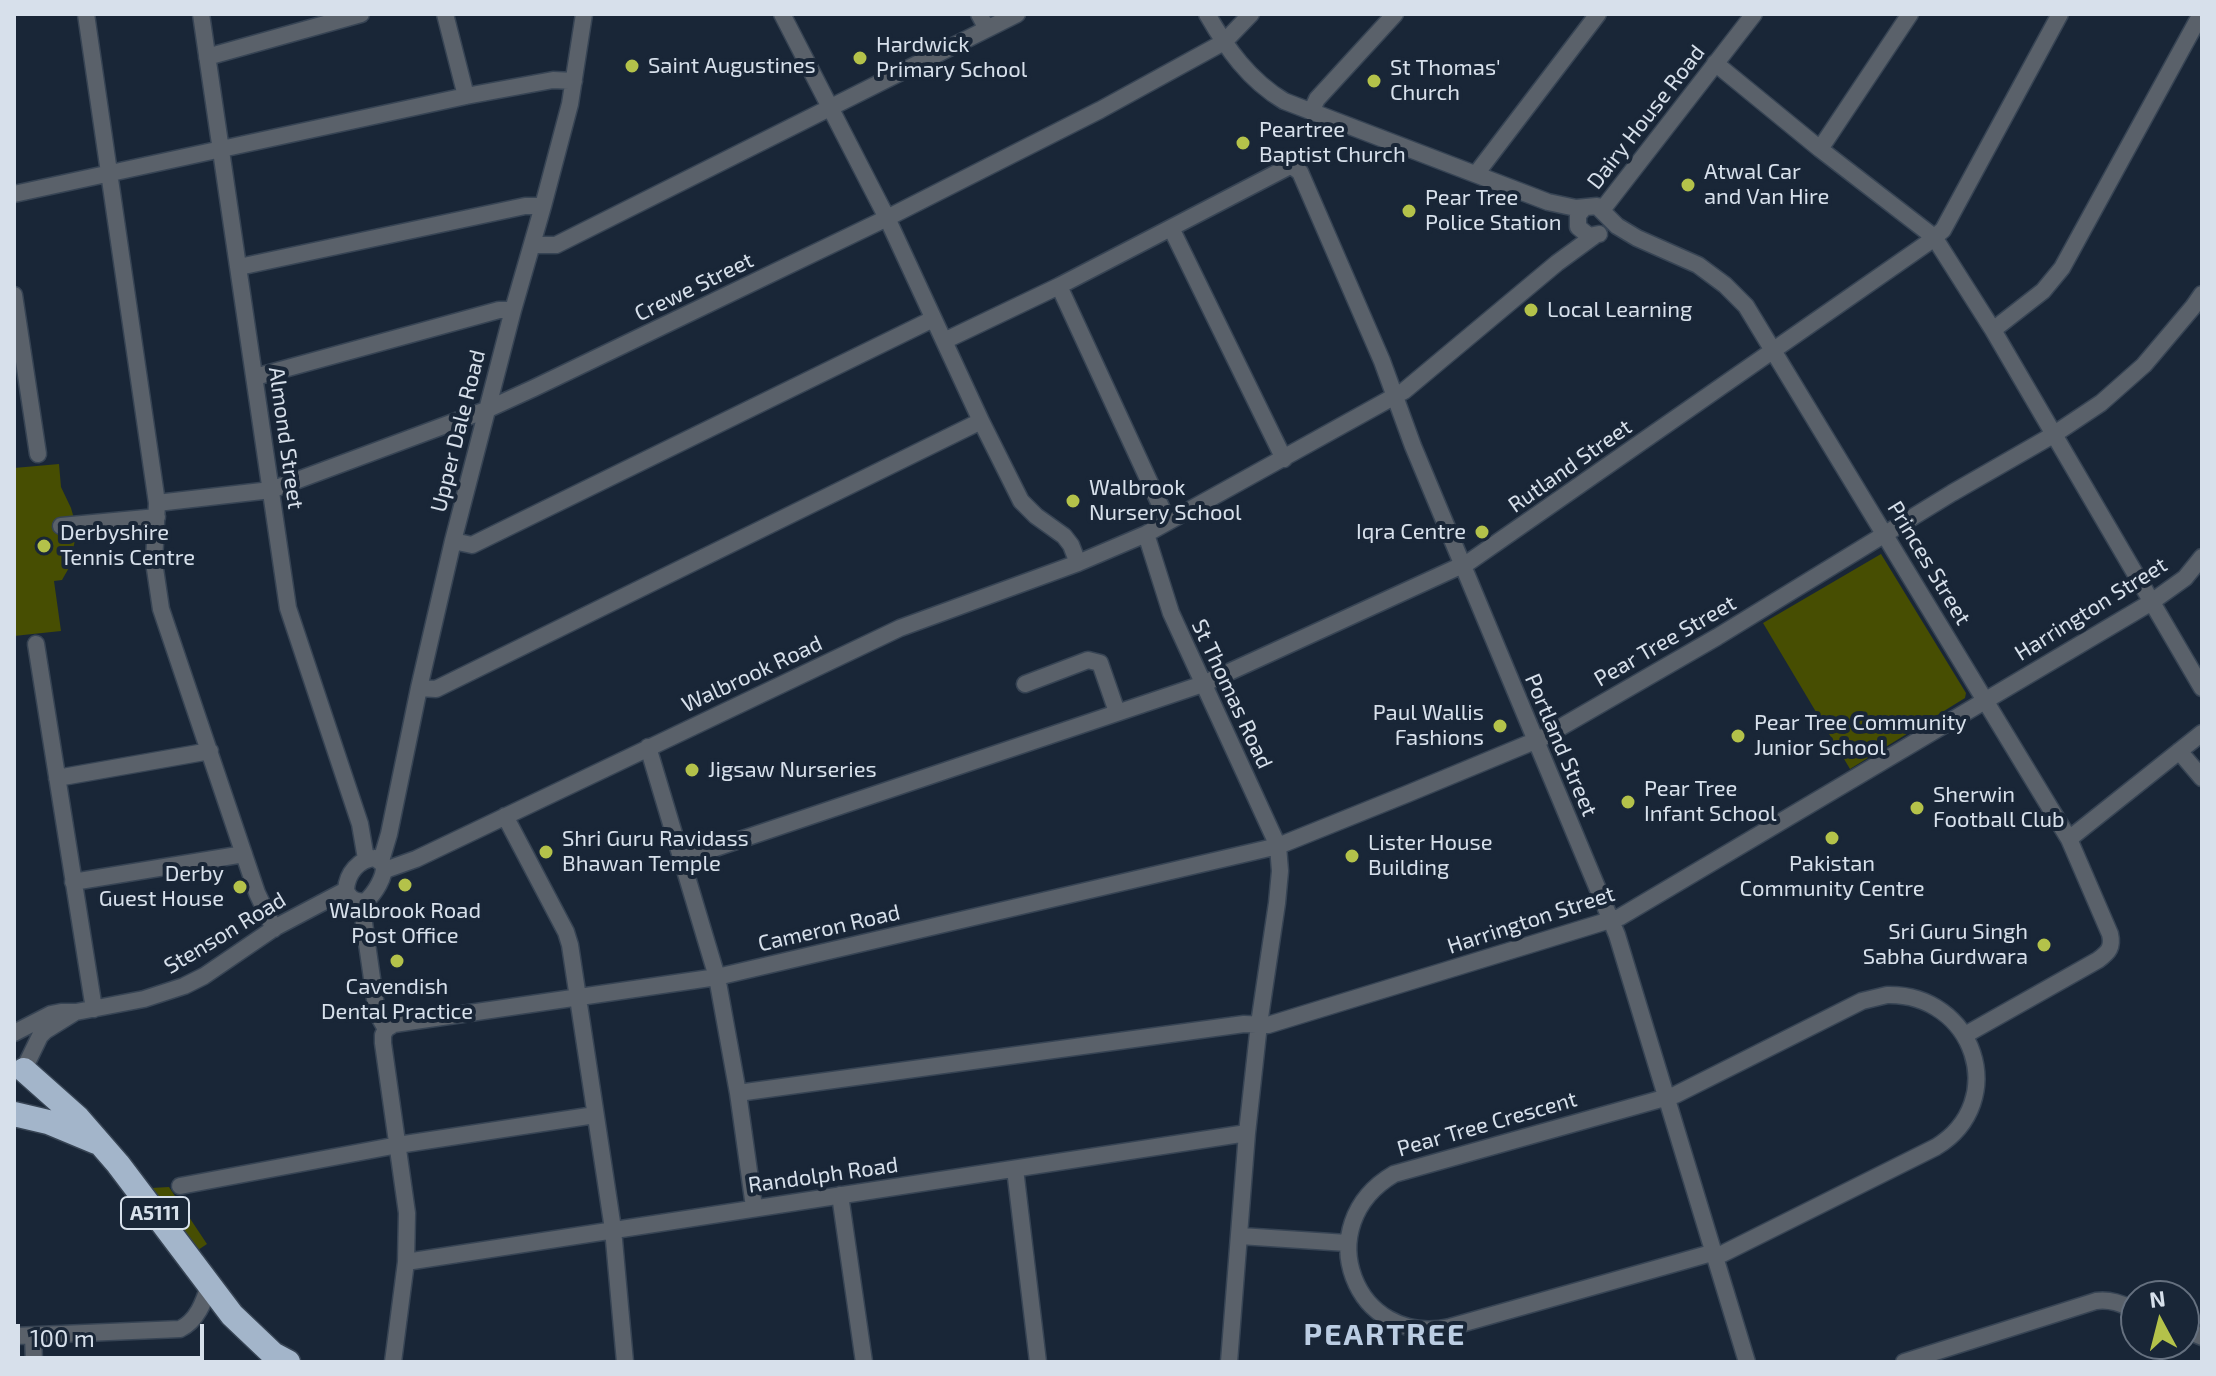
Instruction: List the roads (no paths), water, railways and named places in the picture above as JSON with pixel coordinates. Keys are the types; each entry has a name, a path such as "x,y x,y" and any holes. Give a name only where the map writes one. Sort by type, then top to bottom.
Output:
{"highway":[{"path":"14,1105 24,1091 26,1080 21,1065"},
{"name":"A5111","path":"21,1065 78,1118 118,1164 209,1285 253,1337 288,1362"},
{"name":"A5111","path":"14,1114 48,1122 98,1143"}],"street":[{"path":"86,14 157,510 154,562 159,597 257,893 274,929"},
{"name":"Almond Street","path":"201,14 288,608 360,824 377,863"},
{"path":"207,57 361,14"},
{"path":"445,14 466,96"},
{"name":"Upper Dale Road","path":"377,863 389,834 419,688 486,410 533,245 574,81 584,14"},
{"path":"782,14 887,218 1021,501 1064,536 1078,563"},
{"path":"533,245 556,245 829,108 983,22 1017,14"},
{"path":"1146,534 1394,398 1557,263 1605,228 1605,214 1597,206 1584,208 1548,202 1284,101 1264,89 1244,70 1207,14"},
{"name":"Crewe Street","path":"61,526 271,490 486,410 887,218 1100,110 1224,42 1251,14"},
{"path":"1311,112 1317,99 1395,14"},
{"path":"1476,174 1598,14"},
{"name":"Dairy House Road","path":"1605,214 1754,14"},
{"path":"1820,149 1910,14"},
{"name":"Rutland Street","path":"683,859 1203,684 1463,565 1913,254 1943,230 2060,14"},
{"path":"1993,330 2043,291 2062,268 2201,14"},
{"path":"1715,63 1934,237 1993,330 2202,688"},
{"path":"14,194 466,96 553,80 574,81"},
{"name":"Portland Street","path":"1171,228 1288,167 1300,172 1382,361 1394,398 1625,958 1747,1362"},
{"path":"1548,202 1585,234 1596,235"},
{"path":"239,267 525,206 543,206"},
{"path":"1557,263 1571,243 1578,226 1578,215 1584,208"},
{"name":"Princes Street","path":"1605,214 1637,238 1698,265 1746,306 2069,839 2112,942 2107,953 1965,1035"},
{"path":"944,341 1171,228 1284,459"},
{"name":"Princes Street","path":"1596,235 1637,238"},
{"path":"1059,286 1168,522"},
{"name":"Pear Tree Street","path":"1278,846 1535,741 1717,637 2101,403 2144,365 2202,294"},
{"path":"14,295 38,454"},
{"path":"255,377 499,310 513,310"},
{"path":"453,541 472,545 933,319"},
{"path":"419,688 436,689 981,421"},
{"name":"Walbrook Road","path":"377,863 416,859 900,628 1078,563 1146,534"},
{"name":"St Thomas Road","path":"1146,534 1171,613 1278,846 1280,862 1247,1133 1229,1362"},
{"name":"Harrington Street","path":"738,1093 1229,1026 1275,1023 1620,917 2150,603 2185,578 2202,557"},
{"path":"36,644 94,1009"},
{"path":"1025,684 1088,660 1100,663 1117,712"},
{"path":"2069,839 2202,733"},
{"path":"648,747 717,977 754,1207"},
{"path":"57,778 210,751"},
{"path":"2179,751 2202,778"},
{"path":"505,816 566,932 613,1229 625,1362"},
{"path":"389,834 396,845 416,859"},
{"name":"Cameron Road","path":"386,1029 394,1024 717,977 1278,846"},
{"path":"73,882 244,854"},
{"path":"361,902 370,897 377,863"},
{"name":"Stenson Road","path":"14,1033 51,1014 94,1009 155,996 199,979 274,929 346,890 353,871 377,863"},
{"path":"346,890 349,897 361,902"},
{"path":"361,902 377,1013 386,1029 383,1043 407,1213 406,1262 393,1362"},
{"name":"Pear Tree Crescent","path":"1347,1243 1359,1206 1394,1174 1675,1095 1862,1001 1877,996 1903,996 1934,1005 1950,1016 1965,1035"},
{"name":"Stenson Road","path":"21,1065 40,1036 76,1012"},
{"path":"1240,1236 1347,1243 1350,1268 1369,1303 1389,1320 1423,1331 1450,1327 1722,1254 1944,1142 1966,1116 1975,1091 1974,1063 1965,1035"},
{"path":"180,1186 398,1145 595,1115"},
{"name":"Randolph Road","path":"406,1262 1247,1133"},
{"path":"1015,1169 1038,1362"},
{"path":"840,1195 864,1362"},
{"path":"14,1336 180,1329 192,1321 204,1303 209,1285"},
{"path":"1904,1362 2096,1301 2120,1303"},
{"path":"33,1336 34,1362"}],"place":[{"name":"Hardwick Primary School","path":"860,58"},
{"name":"Saint Augustines","path":"632,66"},
{"name":"St Thomas' Church","path":"1374,81"},
{"name":"Peartree Baptist Church","path":"1243,143"},
{"name":"Atwal Car and Van Hire","path":"1688,185"},
{"name":"Pear Tree Police Station","path":"1409,211"},
{"name":"Local Learning","path":"1531,310"},
{"name":"Walbrook Nursery School","path":"1073,501"},
{"name":"Iqra Centre","path":"1482,532"},
{"name":"Derbyshire Tennis Centre","path":"44,546"},
{"name":"Paul Wallis Fashions","path":"1500,726"},
{"name":"Pear Tree Community Junior School","path":"1738,736"},
{"name":"Jigsaw Nurseries","path":"692,770"},
{"name":"Pear Tree Infant School","path":"1628,802"},
{"name":"Sherwin Football Club","path":"1917,808"},
{"name":"Pakistan Community Centre","path":"1832,838"},
{"name":"Shri Guru Ravidass Bhawan Temple","path":"546,852"},
{"name":"Lister House Building","path":"1352,856"},
{"name":"Walbrook Road Post Office","path":"405,885"},
{"name":"Derby Guest House","path":"240,887"},
{"name":"Sri Guru Singh Sabha Gurdwara","path":"2044,945"},
{"name":"Cavendish Dental Practice","path":"397,961"}],"district":[{"name":"PEARTREE","path":"1385,1335"}]}
